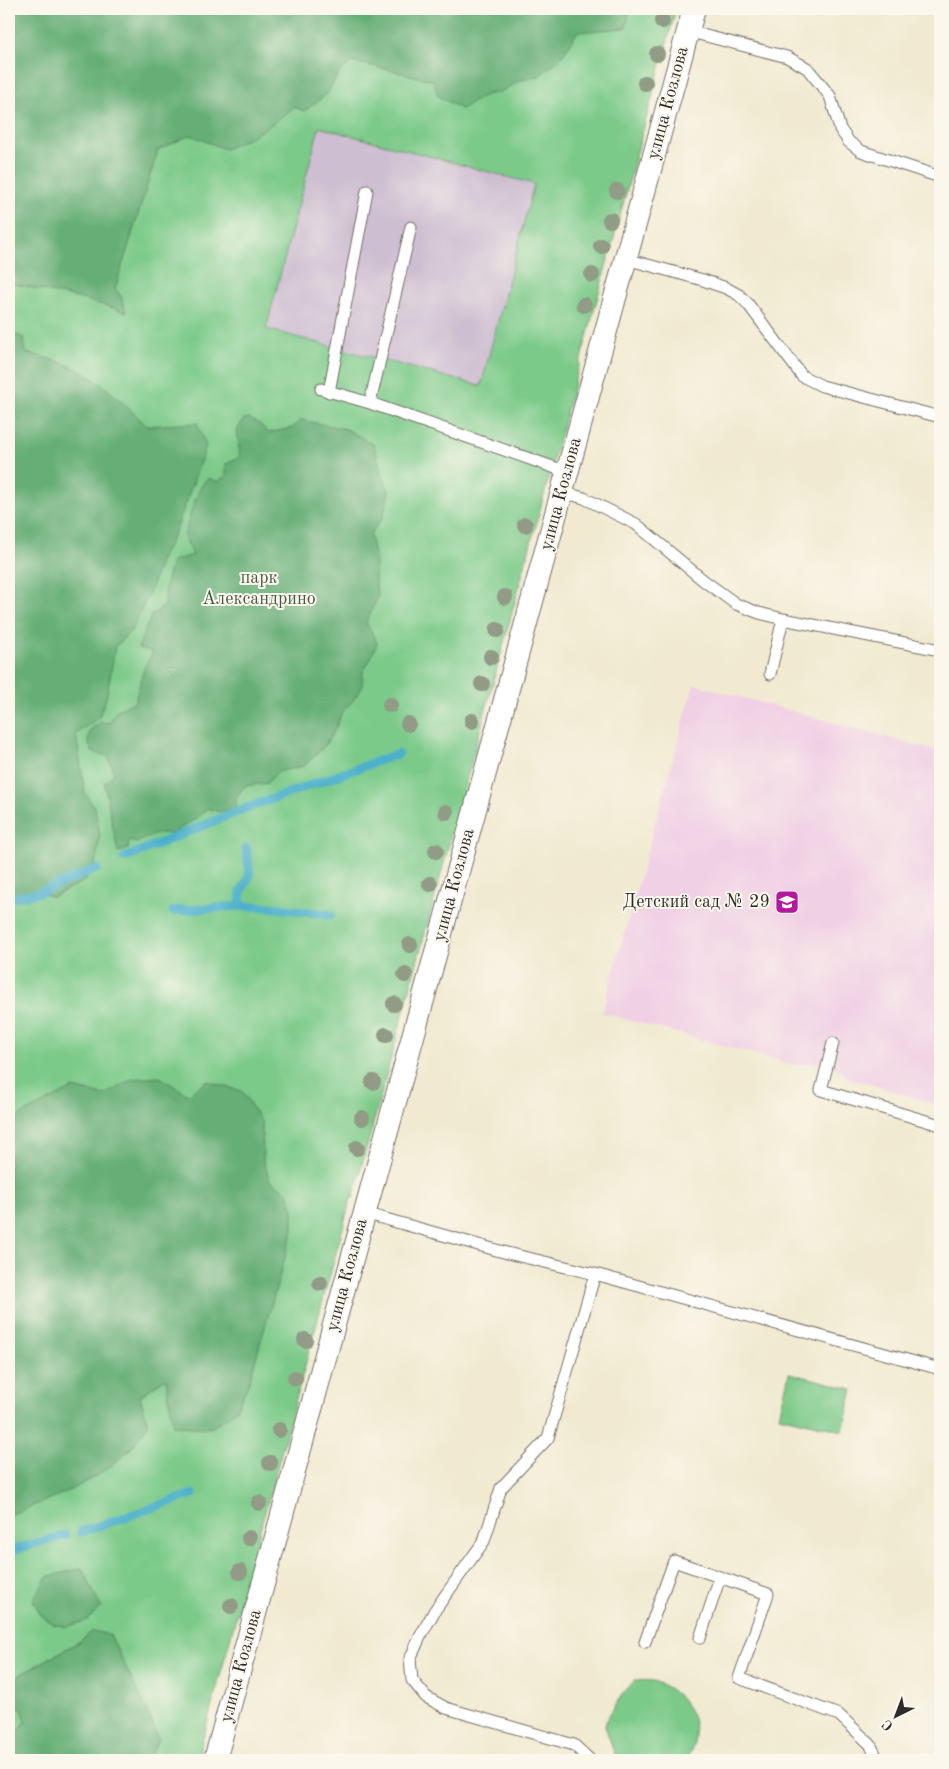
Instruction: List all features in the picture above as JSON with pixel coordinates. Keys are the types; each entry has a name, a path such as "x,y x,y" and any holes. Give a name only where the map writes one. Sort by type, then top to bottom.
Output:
{"street":[{"name":"улица Козлова","path":"215,1760 694,9"}],"lane":[{"path":"687,31 787,56 807,68 830,96 840,129 849,142 861,150 940,177"},
{"path":"367,191 325,390 370,403 564,482 584,498 636,524 703,580 736,604 759,613 783,619 940,650"},
{"path":"370,403 411,227"},
{"path":"626,259 703,280 739,295 748,304 802,376 822,386 940,417"},
{"path":"770,674 783,619"},
{"path":"833,1043 821,1090 940,1125"},
{"path":"364,1213 507,1253 595,1274 940,1369"},
{"path":"590,1760 574,1744 446,1708 426,1696 412,1680 410,1659 435,1610 484,1542 501,1488 548,1438 595,1274"},
{"path":"645,1642 674,1561 768,1594 739,1678 839,1715 870,1744 878,1760"},
{"path":"700,1638 720,1577"}],"shaded area":[{"path":"319,127 534,184 481,386 266,329"},
{"name":"Детский сад № 29","path":"694,684 940,752 940,1105 849,1078 838,1069 816,1063 795,1065 602,1013"}],"green space":[{"name":"парк Александрино","path":"9,9 676,9 353,1198 351,1198 197,1760 9,1760","holes":["319,127 534,184 481,386 266,329"]},
{"path":"9,9 630,9 626,28 577,32 561,58 539,76 519,81 500,92 485,95 461,109 438,96 434,81 352,62 340,71 327,94 305,111 294,107 261,131 235,145 225,149 190,135 158,150 115,289 121,296 126,312 87,300 9,283"},
{"path":"9,332 24,338 26,353 63,363 98,382 147,426 197,423 206,446 176,530 160,562 149,594 131,631 115,647 107,695 99,717 76,734 85,793 95,808 100,836 95,864 90,868 86,880 52,897 40,892 26,891 9,899"},
{"path":"249,418 261,425 268,433 292,428 301,420 346,429 374,445 389,491 383,518 370,534 375,559 375,579 378,597 366,622 377,643 363,671 362,688 342,712 335,730 323,748 304,766 277,772 267,783 244,786 236,799 236,807 219,812 207,808 197,819 172,834 154,835 137,843 129,841 128,849 118,852 104,783 114,774 108,756 92,752 88,741 90,730 101,722 109,723 117,710 135,702 144,668 153,652 138,648 152,614 165,606 165,587 172,561 193,555 184,536 200,488 209,478 218,482 226,475 226,464 240,457 237,431 244,419"},
{"path":"160,1077 188,1095 207,1081 242,1091 262,1123 263,1160 270,1181 288,1192 293,1209 293,1230 249,1382 236,1410 211,1428 173,1426 166,1378 140,1396 148,1425 127,1452 86,1482 9,1515 9,1121 73,1088 104,1095 132,1079"},
{"path":"789,1373 853,1389 843,1431 779,1416"},
{"path":"82,1568 101,1607 88,1620 67,1627 52,1624 40,1614 33,1600 47,1577"},
{"path":"93,1631 110,1635 148,1712 158,1739 152,1753 146,1760 18,1760 13,1739 26,1721 22,1708 9,1708 9,1681 80,1641"},
{"path":"634,1681 653,1681 665,1686 676,1693 691,1713 695,1737 692,1749 685,1760 618,1760 616,1758 605,1726 606,1720 625,1690"}],"waterway":[{"path":"124,858 241,810 398,754"},
{"path":"246,848 250,875 241,892 240,906 270,907 331,915"},
{"path":"9,898 37,893 97,869"},
{"path":"173,911 240,906"},
{"path":"81,1532 193,1494"},
{"path":"9,1551 65,1535"}],"place":[{"name":"Детский сад № 29","path":"787,902"}]}
